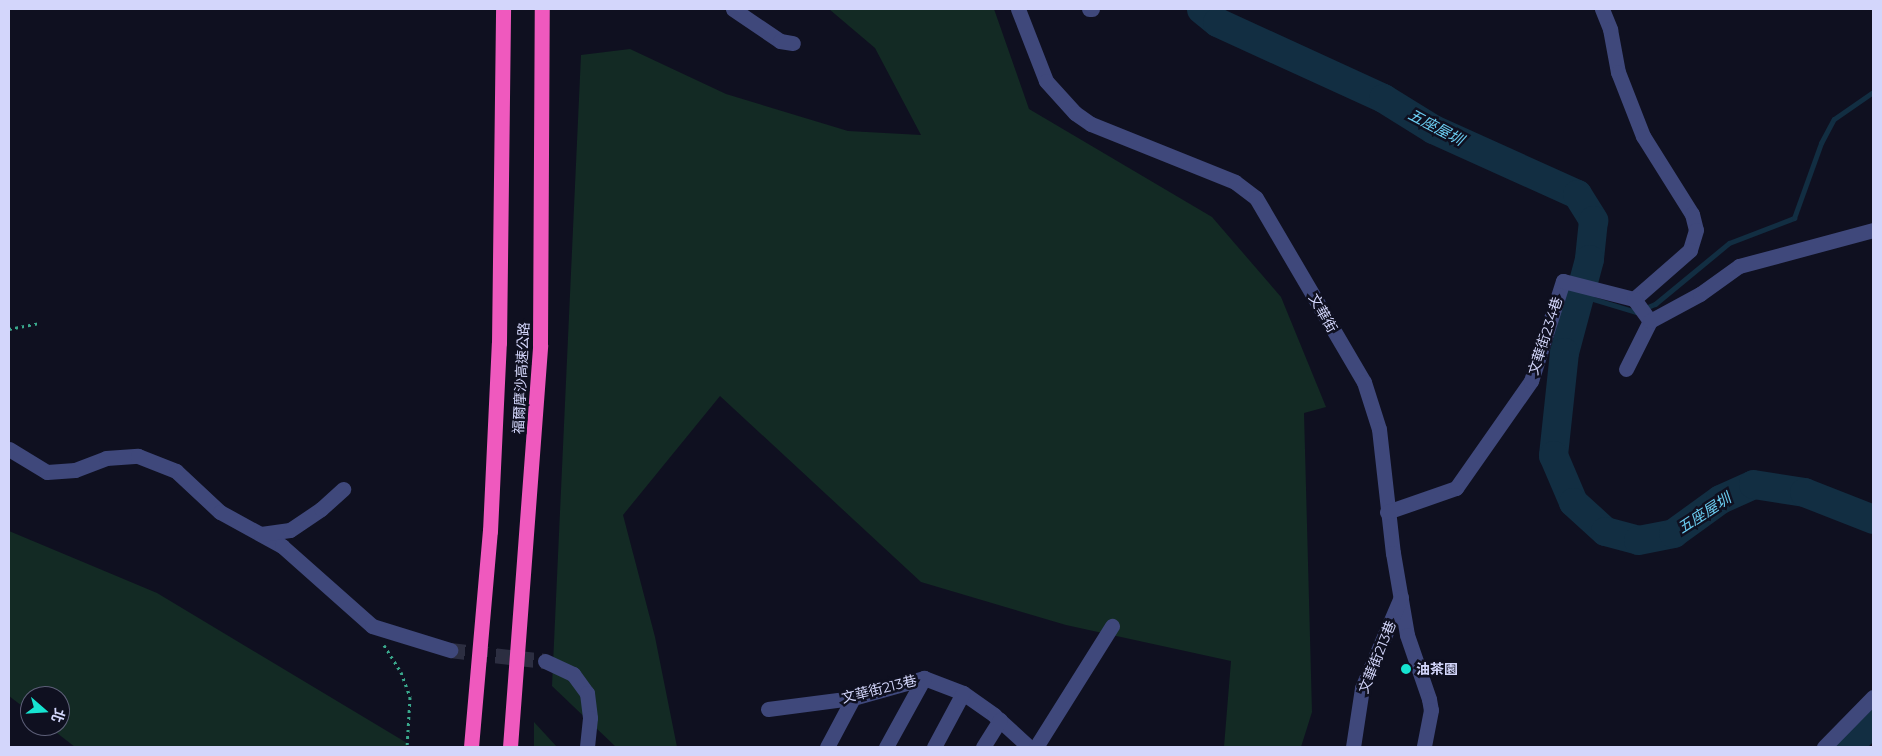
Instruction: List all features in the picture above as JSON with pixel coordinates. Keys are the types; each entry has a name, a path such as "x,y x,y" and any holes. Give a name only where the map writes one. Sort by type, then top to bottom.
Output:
{"highway":[{"name":"福爾摩沙高速公路","path":"471,747 490,531 499,344 503,9"},
{"name":"福爾摩沙高速公路","path":"510,747 540,345 542,9"}],"street":[{"path":"732,9 780,41 793,43"},
{"name":"文華街","path":"1018,9 1046,81 1075,113 1091,124 1235,182 1256,198 1364,382 1379,429 1387,512 1407,635 1429,698 1431,710 1424,747"},
{"path":"1602,9 1610,29 1618,72 1643,136 1692,214 1696,230 1690,250 1634,299 1648,318"},
{"path":"1626,369 1648,318 1700,294 1739,266 1873,230"},
{"name":"文華街234巷","path":"1387,512 1456,488 1531,381 1563,281 1634,299"},
{"path":"9,449 46,472 75,470 106,458 138,456 176,471 220,512 282,546 372,626 450,650"},
{"path":"261,534 290,530 321,509 344,489"},
{"name":"文華街213巷","path":"1353,747 1362,688 1401,597"},
{"path":"1036,747 1112,626"},
{"path":"545,661 573,674 587,693 590,718 587,747"},
{"path":"886,747 924,678"},
{"name":"文華街213巷","path":"768,709 853,698 924,678 964,693 1000,720 1029,747"},
{"path":"934,747 964,693"},
{"path":"1824,747 1873,697"},
{"path":"827,747 853,698"},
{"path":"983,747 1000,720"}],"path":[{"path":"9,330 40,323"},
{"path":"372,626 401,672 410,697 407,747"}],"green space":[{"path":"829,9 994,9 1029,109 1212,217 1281,297 1326,407 1304,413 1312,712 1301,747 1224,747 1231,661 1066,625 921,582 720,396 623,515 655,637 677,747 616,747 552,686 581,55 630,49 726,94 848,131 921,135 875,48"},
{"path":"9,531 157,593 407,743 407,747 75,747 61,736 70,736 70,686 20,686 20,704 9,696"},
{"path":"534,722 557,747 534,747"}],"waterway":[{"name":"五座屋圳","path":"1201,9 1217,22 1383,98 1433,129 1577,194 1593,220 1589,259 1564,352 1553,455 1573,502 1605,531 1638,540 1673,533 1720,499 1753,484 1804,492 1873,519"},
{"name":"五座屋圳","path":"1580,295 1636,312 1655,304 1729,243 1794,218 1821,143 1834,119 1873,92"},
{"name":"五座屋圳","path":"1846,747 1873,721"}],"tunnel":[{"path":"450,650 545,661"}],"place":[{"name":"油茶園","path":"1406,669"}]}
